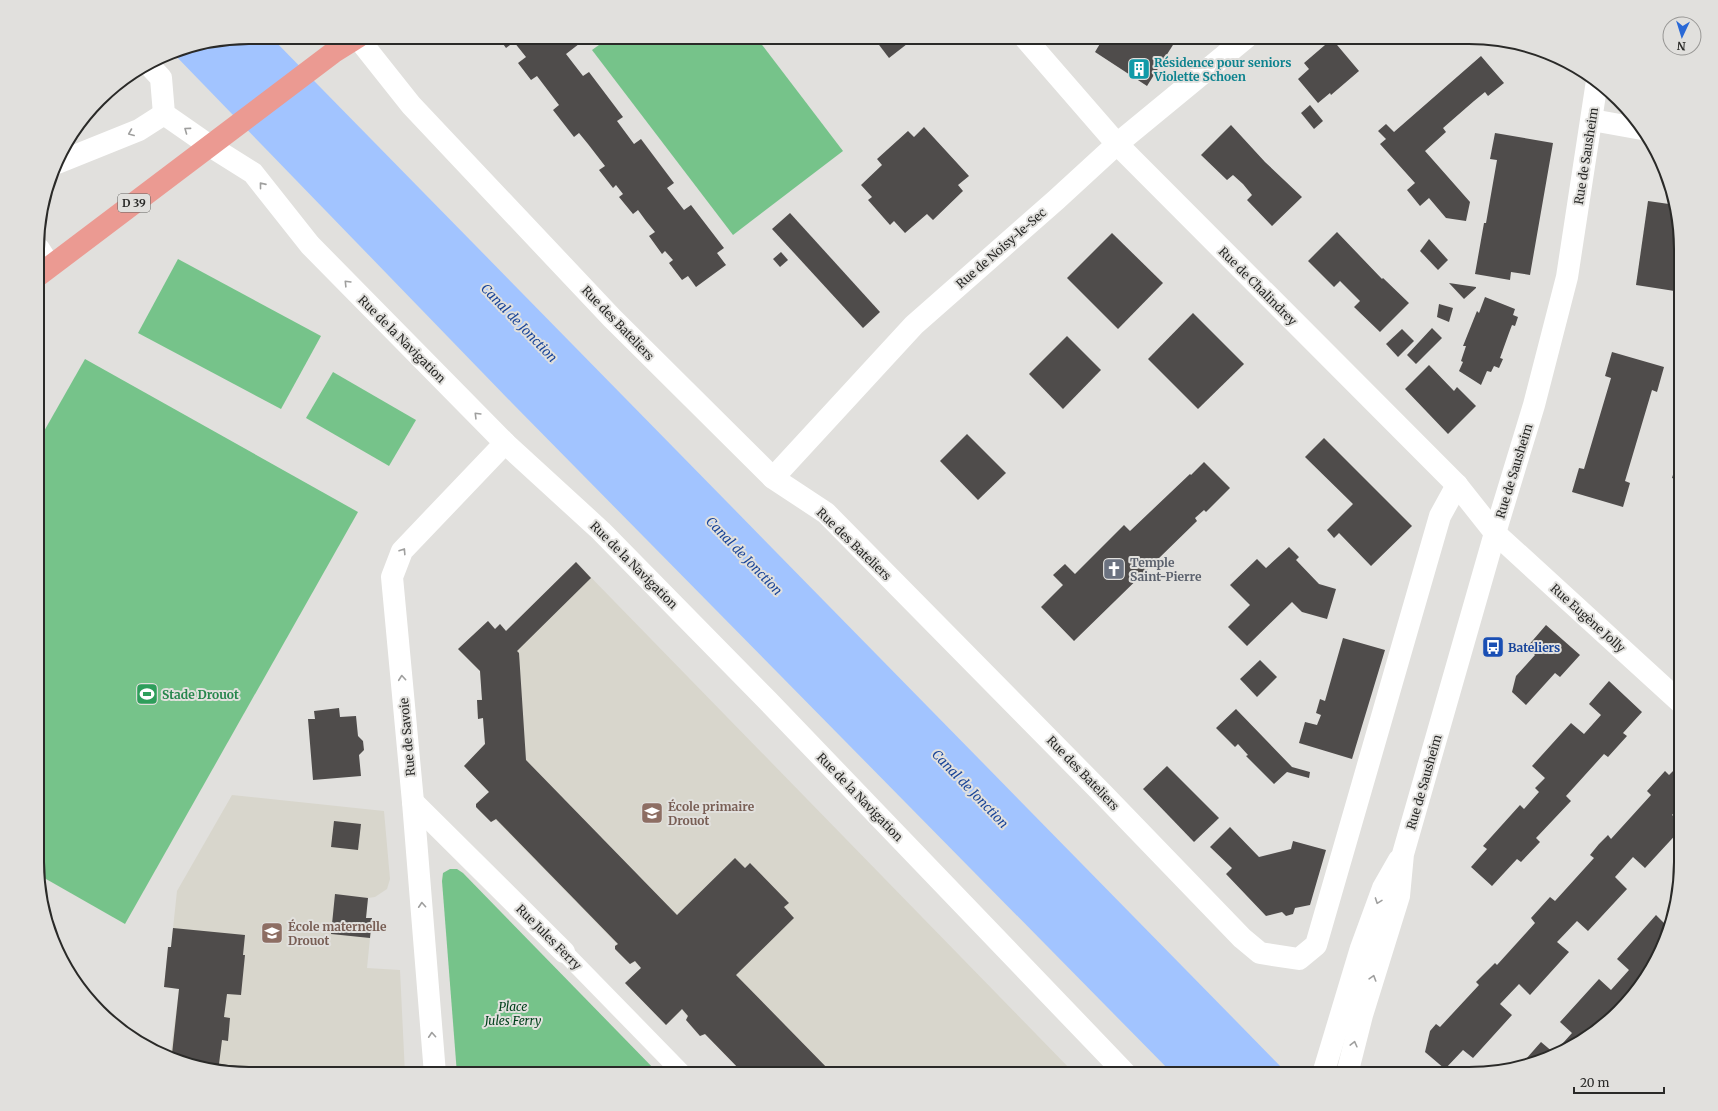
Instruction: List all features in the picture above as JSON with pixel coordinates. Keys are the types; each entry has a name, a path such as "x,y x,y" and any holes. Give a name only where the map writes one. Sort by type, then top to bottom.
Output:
{"main road":[{"name":"D 39","path":"44,262 210,146 346,44"}],"street":[{"name":"Rue des Bateliers","path":"363,44 411,105 612,318 773,478 826,514 1103,794 1242,938 1260,953 1299,959 1316,945 1440,516 1457,485"},
{"name":"Rue de Chalindrey","path":"1030,44 1117,144 1457,485 1495,533"},
{"name":"Rue de Noisy-le-Sec","path":"773,478 914,325 1056,200 1117,144 1238,44"},
{"path":"64,160 139,130 164,114 160,78 152,68"},
{"name":"Rue de Sausheim","path":"1349,1067 1362,1015 1398,896 1403,854 1495,533 1534,404 1567,277 1596,88"},
{"name":"Rue de la Navigation","path":"164,114 210,146 253,173 310,245 505,443 601,532 762,695 1119,1067"},
{"path":"1592,120 1635,128"},
{"name":"Rue de Savoie","path":"434,1067 414,802 392,577 402,551 505,443"},
{"name":"Rue Eugène Jolly","path":"1495,533 1674,697"},
{"name":"Rue Jules Ferry","path":"414,802 676,1067"},
{"name":"Rue de Sausheim","path":"1325,1067 1361,948 1380,896 1403,854"}],"shaded area":[{"name":"École primaire Drouot","path":"576,562 1068,1067 737,1067 705,1034 700,1036 686,1020 687,1016 682,1010 666,1025 625,983 641,968 635,962 630,964 615,949 617,944 496,820 491,822 476,807 476,804 489,792 464,766 485,744 483,718 478,719 477,700 482,699 480,671 458,649 488,621 495,629 500,624 506,631"},
{"name":"École maternelle Drouot","path":"232,795 384,811 390,879 387,889 375,897 368,898 366,918 372,918 367,968 400,970 405,1067 235,1067 196,1060 171,1051 179,989 164,987 168,947 171,947 177,891"}],"green space":[{"path":"600,44 761,44 843,151 733,235 592,50"},
{"path":"178,259 321,336 281,409 138,333"},
{"name":"Stade Drouot","path":"85,359 358,512 125,924 44,878 44,431"},
{"path":"333,372 416,420 389,466 306,418"},
{"name":"Place Jules Ferry","path":"450,869 457,869 463,873 652,1067 456,1067 442,881 443,873"}],"water":[{"name":"Canal de Jonction","path":"235,44 278,44 1281,1067 1166,1067 512,403 177,57 209,48"}],"building":[{"path":"503,44 511,44 506,48"},
{"path":"516,44 579,44 566,54 583,76 589,72 623,117 617,121 634,144 641,139 674,183 667,188 684,210 691,205 724,248 717,253 726,265 696,287 688,276 682,280 669,263 673,260 665,251 662,254 649,236 655,232 638,210 633,214 619,197 623,194 616,185 613,188 599,170 605,166 579,133 574,137 553,110 559,105 537,76 531,80 518,63 526,57"},
{"path":"878,44 907,44 889,58"},
{"name":"Résidence pour seniors Violette Schoen","path":"1100,44 1174,44 1147,86 1095,52"},
{"path":"1326,44 1336,44 1359,71 1331,95 1330,93 1318,103 1298,79 1309,69 1304,63"},
{"path":"1481,56 1504,83 1488,96 1485,92 1474,101 1443,128 1446,132 1425,151 1470,202 1466,221 1446,218 1429,198 1420,206 1407,190 1415,183 1380,144 1386,139 1378,131 1386,124 1394,132"},
{"path":"1310,105 1323,121 1314,129 1301,113"},
{"path":"1231,125 1265,162 1302,197 1272,226 1247,200 1252,195 1243,184 1233,175 1227,180 1201,155"},
{"path":"924,127 969,176 958,185 963,191 933,220 927,214 905,233 894,221 890,225 868,200 872,197 861,185 882,165 877,159 908,131 914,137"},
{"path":"1495,133 1553,143 1530,275 1511,272 1510,280 1475,274 1497,160 1490,159"},
{"path":"1648,201 1669,204 1674,235 1674,291 1636,285"},
{"path":"790,213 880,312 863,328 772,229"},
{"path":"1337,232 1382,279 1383,278 1409,303 1380,332 1354,307 1360,301 1340,281 1334,287 1308,261"},
{"path":"1112,233 1163,283 1118,329 1067,278"},
{"path":"1429,239 1448,260 1438,270 1420,251"},
{"path":"781,252 788,260 780,267 773,259"},
{"path":"1449,283 1476,287 1476,288 1464,299"},
{"path":"1485,297 1515,309 1513,315 1518,317 1515,326 1512,325 1509,333 1500,358 1503,359 1499,368 1494,366 1491,372 1487,371 1481,385 1459,371 1463,362 1461,361 1466,346 1463,346 1477,311 1479,313"},
{"path":"1439,304 1453,308 1449,322 1437,317"},
{"path":"1193,313 1244,364 1198,409 1148,359"},
{"path":"1432,328 1442,338 1416,364 1407,355"},
{"path":"1402,329 1414,341 1398,357 1386,344"},
{"path":"1067,336 1101,370 1063,409 1029,374"},
{"path":"1612,352 1664,367 1657,392 1652,390 1625,481 1630,483 1623,507 1572,492 1579,468 1584,469 1611,378 1605,376"},
{"path":"1429,365 1454,391 1457,387 1476,406 1448,434 1405,389"},
{"path":"967,434 1006,473 978,500 940,461"},
{"path":"1324,438 1412,526 1371,566 1339,533 1334,538 1327,530 1353,504 1305,457"},
{"path":"1204,462 1230,488 1206,512 1204,510 1195,518 1197,521 1074,641 1041,607 1063,585 1053,575 1065,564 1075,574 1124,525 1130,531"},
{"path":"1289,547 1299,557 1296,560 1319,584 1336,589 1327,619 1302,612 1292,602 1247,646 1228,627 1250,605 1230,585 1257,559 1266,568"},
{"path":"576,562 591,578 517,651 519,653 526,760 677,915 735,858 745,868 750,863 789,903 784,907 794,918 736,975 826,1067 737,1067 705,1034 700,1036 686,1020 688,1016 682,1009 666,1025 625,983 641,968 635,961 630,964 615,949 615,946 618,944 496,819 491,822 476,807 476,804 489,792 464,766 485,744 483,718 478,719 477,700 482,700 480,671 458,649 488,621 495,629 500,624 506,631"},
{"path":"1546,625 1580,655 1560,677 1555,673 1526,705 1512,692 1516,676 1535,655 1527,647"},
{"path":"1343,638 1385,650 1352,759 1299,743 1305,722 1317,725 1321,715 1316,713 1320,699 1325,701"},
{"path":"1260,660 1277,677 1257,697 1240,679"},
{"path":"1609,681 1642,712 1623,733 1627,736 1608,757 1604,754 1566,796 1571,801 1536,838 1540,842 1521,862 1517,859 1492,886 1471,867 1487,849 1483,846 1520,805 1524,809 1539,792 1535,788 1545,778 1532,766 1571,723 1584,734 1601,715 1589,704"},
{"path":"339,708 340,717 356,716 358,736 363,741 364,750 359,755 361,776 313,780 308,719 315,719 314,711"},
{"path":"1236,709 1292,767 1310,772 1309,778 1287,772 1274,784 1246,756 1248,755 1238,744 1235,747 1216,728"},
{"path":"1167,766 1219,818 1194,842 1143,789"},
{"path":"1674,770 1674,813 1672,815 1674,817 1674,837 1645,868 1633,857 1615,877 1627,889 1588,931 1577,921 1557,942 1569,952 1530,995 1519,984 1500,1004 1512,1015 1473,1058 1463,1050 1447,1067 1443,1067 1425,1052 1430,1031 1436,1024 1440,1027 1479,985 1476,982 1495,963 1497,965 1535,923 1531,918 1550,897 1555,901 1594,858 1590,855 1599,844 1608,835 1611,839 1651,795 1647,791 1665,771 1669,775"},
{"path":"334,821 361,824 358,850 331,847"},
{"path":"1230,827 1259,857 1291,849 1293,841 1326,850 1310,905 1295,908 1293,914 1286,916 1282,912 1266,916 1226,874 1232,868 1210,847"},
{"path":"335,894 368,898 366,918 372,918 370,938 331,934"},
{"path":"1656,915 1664,923 1647,965 1632,987 1614,1007 1594,1025 1561,1046 1572,1033 1560,1022 1599,979 1611,990 1629,970 1617,959"},
{"path":"173,928 245,935 243,955 245,955 241,995 227,994 224,1017 230,1018 228,1041 222,1040 219,1064 247,1067 235,1067 209,1063 172,1052 179,989 164,987 168,947 171,947"},
{"path":"1541,1042 1550,1050 1526,1059"}],"place":[{"name":"Résidence pour seniors Violette Schoen","path":"1139,69"},
{"name":"Temple Saint-Pierre","path":"1114,569"},
{"name":"Bateliers","path":"1493,647"},
{"name":"Stade Drouot","path":"147,694"},
{"name":"École primaire Drouot","path":"652,813"},
{"name":"École maternelle Drouot","path":"272,933"}]}
